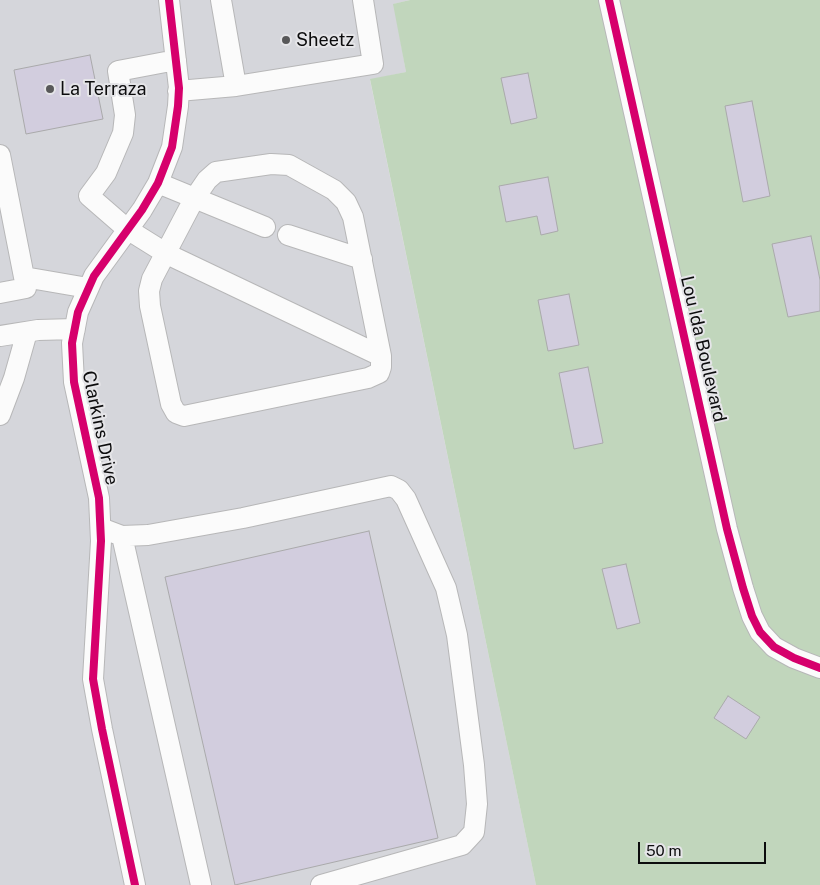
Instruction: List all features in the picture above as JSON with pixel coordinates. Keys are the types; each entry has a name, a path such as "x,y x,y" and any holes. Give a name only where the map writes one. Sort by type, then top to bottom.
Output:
{"street":[{"name":"Clarkins Drive","path":"135,885 93,679 102,540 99,498 74,382 72,343 78,312 88,288 103,262 142,210 158,183 172,147 178,106 178,91 169,0"},
{"path":"221,0 236,86"},
{"path":"178,91 236,86 373,64 363,0"},
{"name":"Lou Ida Boulevard","path":"609,0 742,588 760,632 774,647 794,658 820,668"},
{"path":"176,60 118,71 125,115 123,132 106,173 89,196 127,229 167,254 381,356"},
{"path":"0,155 26,288 0,293"},
{"path":"272,164 289,165 334,190 346,202 353,217 381,356 382,367 379,373 368,378 184,416 176,413 171,404 150,306 149,291 152,280 194,199 207,180 216,172 272,164"},
{"path":"158,183 265,227"},
{"path":"288,235 362,259"},
{"path":"24,277 88,288"},
{"path":"0,336 38,330 75,330"},
{"path":"0,415 14,378 27,332"},
{"path":"101,528 122,536 148,536 243,518 391,486 399,490 406,499 446,588 457,635 474,765 477,804 474,832 462,846 321,885"},
{"path":"122,536 201,885"}],"shaded area":[{"path":"0,0 410,0 394,4 406,72 370,80 536,885 0,885"}],"green space":[{"path":"410,0 820,0 820,885 536,885 370,79 406,72 393,4"}],"building":[{"path":"90,55 103,119 26,134 14,70"},
{"path":"528,73 537,118 511,124 501,78"},
{"path":"752,101 770,196 743,202 725,106"},
{"path":"548,177 558,231 541,235 537,216 506,222 499,186"},
{"path":"811,236 820,280 820,311 788,317 772,244"},
{"path":"569,294 579,345 548,351 538,300"},
{"path":"588,367 603,443 574,449 559,373"},
{"path":"369,531 438,838 235,885 165,577"},
{"path":"626,564 640,623 617,629 602,569"},
{"path":"728,696 760,717 746,739 714,718"}],"cycle path":[{"path":"135,885 93,679 101,541 99,498 74,382 72,343 78,312 94,276 142,210 158,183 172,147 179,88 169,0"},
{"path":"609,0 727,529 743,588 752,616 760,632 774,647 794,658 820,668"}],"place":[{"name":"Sheetz","path":"286,40"},
{"name":"La Terraza","path":"50,89"}]}
